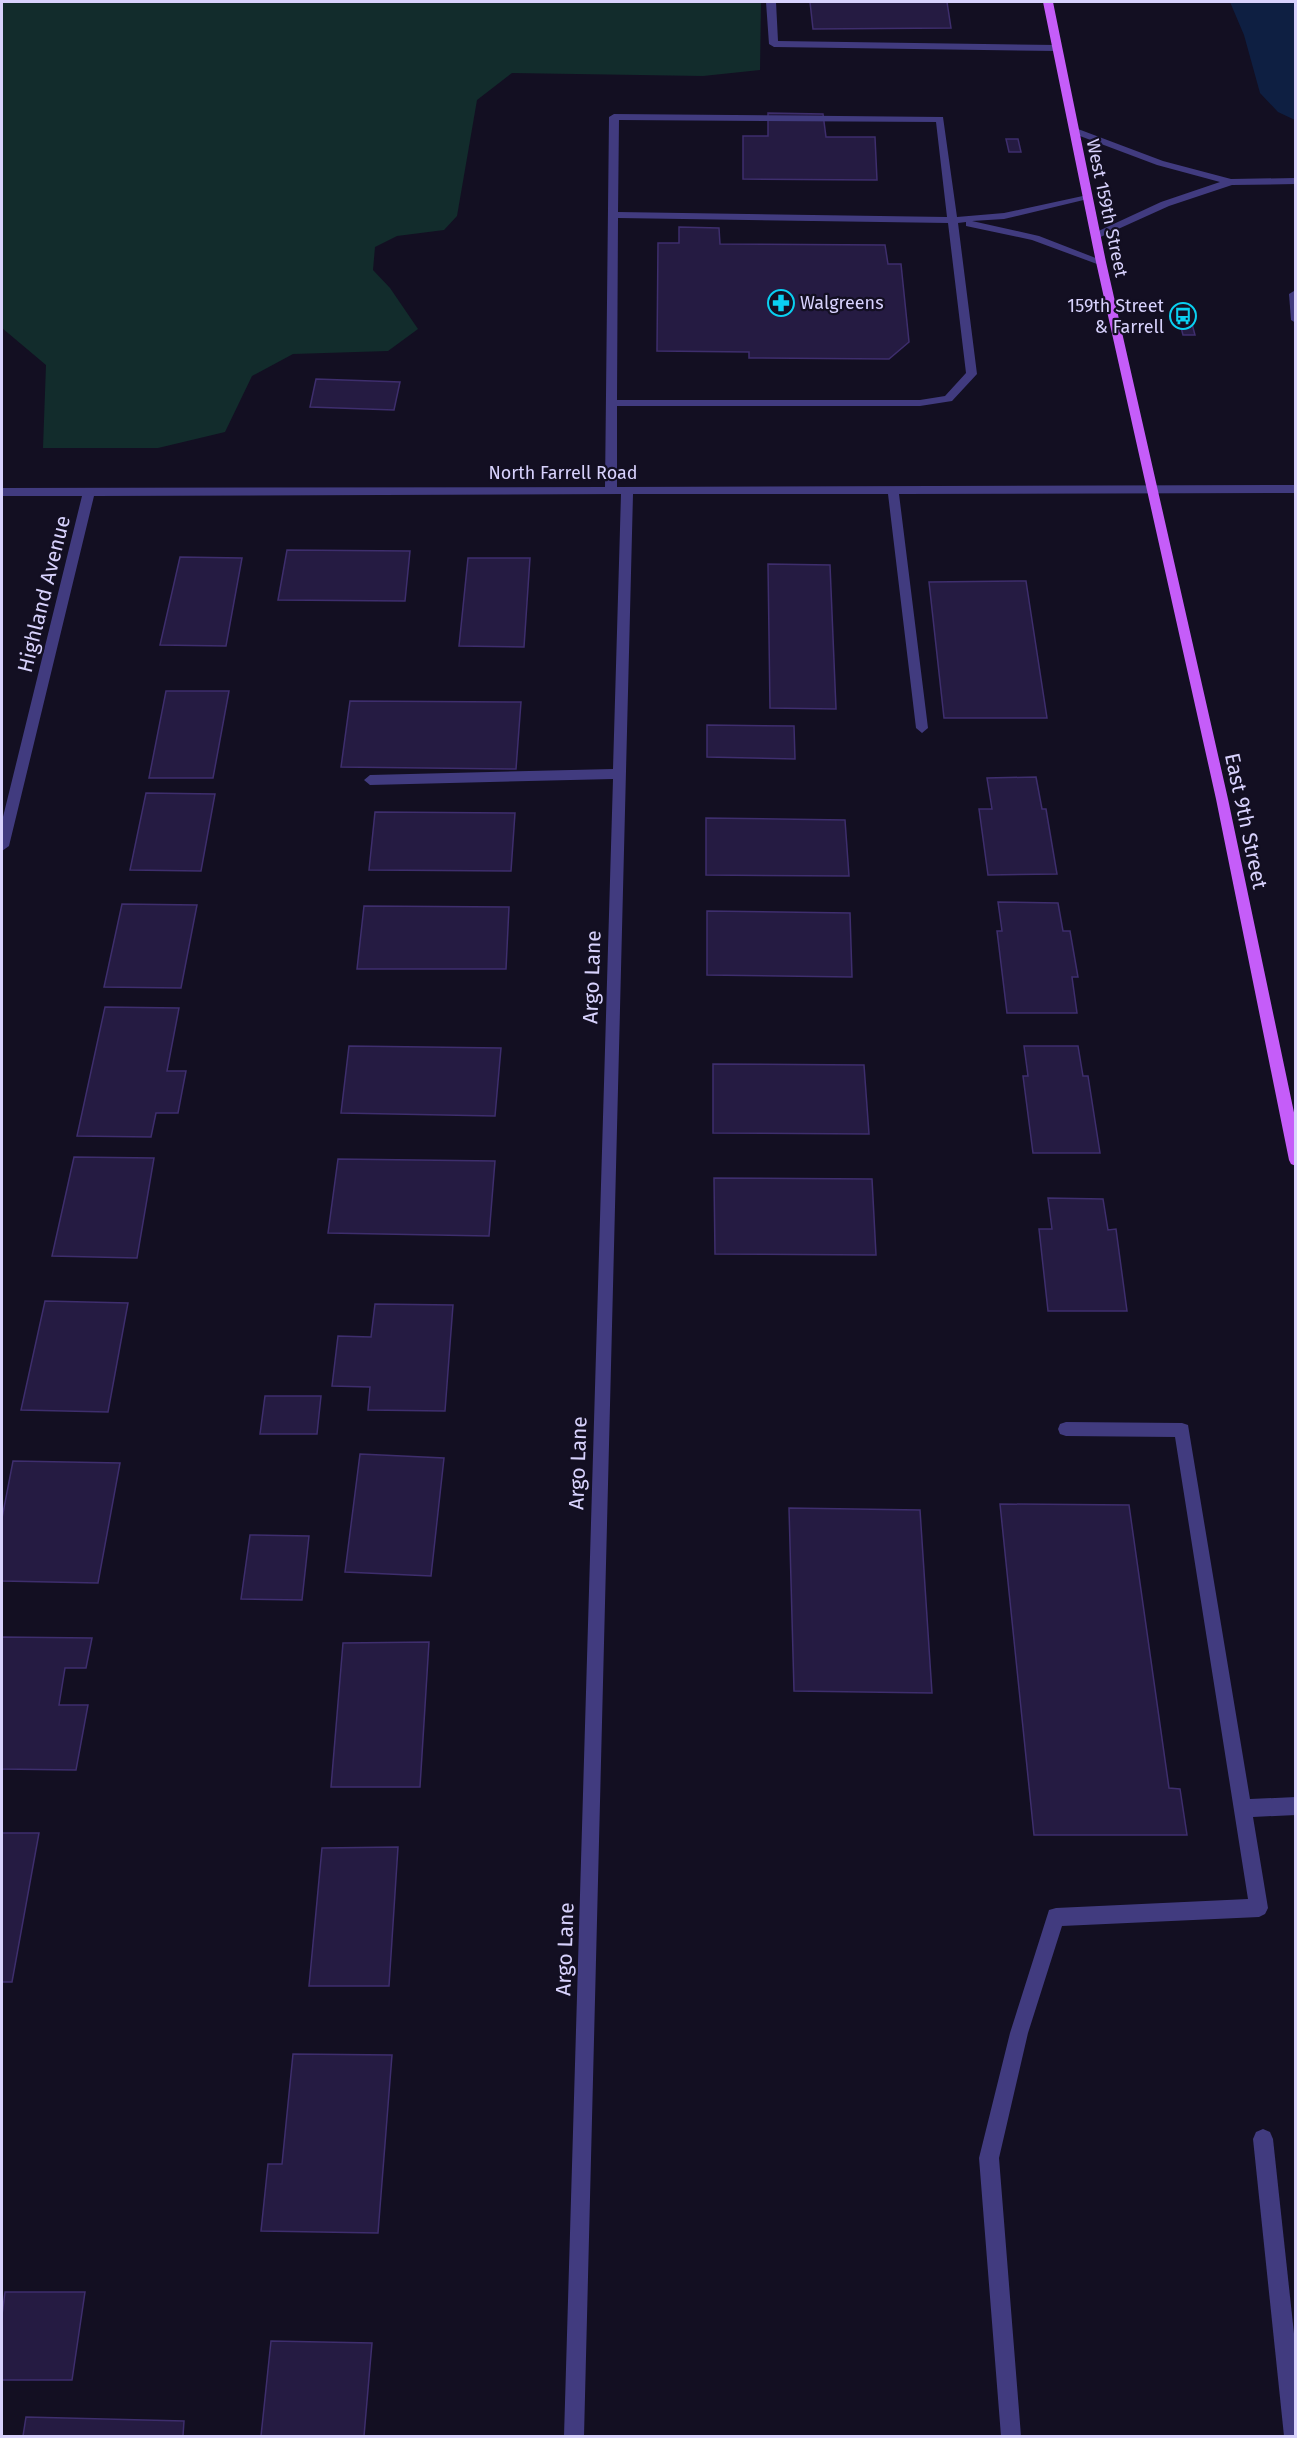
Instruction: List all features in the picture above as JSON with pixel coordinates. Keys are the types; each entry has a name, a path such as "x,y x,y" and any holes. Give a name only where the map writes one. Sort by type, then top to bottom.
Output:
{"main road":[{"name":"West 159th Street","path":"1048,2 1101,262 1153,490"},
{"name":"East 9th Street","path":"1153,490 1222,799 1296,1160"}],"street":[{"path":"771,2 774,44 1057,48"},
{"name":"Argo Lane","path":"574,2436 620,774 619,491 612,403 614,117 940,119 953,220"},
{"path":"1074,131 1160,163 1231,182 1296,181"},
{"path":"1096,236 1165,204 1231,182"},
{"path":"613,215 953,220 1004,216 1088,196"},
{"path":"953,220 1035,238 1101,262"},
{"path":"612,403 920,403 948,399 972,374 953,220"},
{"path":"1296,294 1294,294 1296,320"},
{"name":"North Farrell Road","path":"2,492 1296,489"},
{"path":"893,491 922,728"},
{"name":"Highland Avenue","path":"2,846 89,492"},
{"path":"370,780 620,774"},
{"path":"1011,2436 989,2158 1018,2033 1056,1917 1259,1908 1182,1430 1065,1429"},
{"path":"1243,1808 1296,1806"},
{"path":"1263,2139 1294,2436"}],"green space":[{"path":"2,2 761,2 760,70 703,76 512,73 477,100 457,216 444,230 397,236 375,247 373,270 390,288 418,329 388,351 293,354 252,376 225,432 158,448 43,448 46,365 2,328"}],"water":[{"path":"1230,2 1295,2 1295,120 1278,112 1260,93 1244,35"}],"building":[{"path":"810,2 947,2 951,28 813,29"},
{"path":"768,113 823,114 826,137 875,137 877,180 743,179 743,136 768,136"},
{"path":"1006,139 1018,139 1021,152 1009,152"},
{"name":"Walgreens","path":"679,227 719,228 720,244 885,245 888,264 901,264 909,342 889,359 749,358 749,352 657,351 658,243 679,243"},
{"path":"1179,320 1191,320 1195,335 1183,335"},
{"path":"316,379 400,382 394,410 310,407"},
{"path":"287,550 410,551 405,601 278,600"},
{"path":"180,557 242,558 226,646 160,645"},
{"path":"468,558 530,558 524,647 459,646"},
{"path":"768,564 830,565 836,709 770,708"},
{"path":"1026,581 1047,718 944,718 929,582"},
{"path":"166,691 229,691 213,778 149,778"},
{"path":"350,701 521,702 516,769 341,767"},
{"path":"707,725 794,726 795,759 707,757"},
{"path":"1036,777 1042,809 1046,809 1057,874 988,875 979,809 992,809 987,778"},
{"path":"146,793 215,794 201,871 130,870"},
{"path":"375,812 515,813 511,871 369,870"},
{"path":"706,818 845,820 849,876 706,875"},
{"path":"998,902 1058,903 1063,931 1070,931 1078,977 1072,977 1077,1013 1007,1013 997,931 1002,931"},
{"path":"122,904 197,905 181,988 104,987"},
{"path":"364,906 509,907 506,969 357,969"},
{"path":"707,911 850,913 852,977 707,975"},
{"path":"105,1007 179,1008 167,1071 186,1071 178,1113 156,1113 151,1137 77,1136"},
{"path":"349,1046 501,1048 495,1116 341,1113"},
{"path":"1024,1046 1078,1046 1083,1076 1088,1076 1100,1153 1033,1153 1023,1076 1028,1076"},
{"path":"713,1064 864,1065 869,1134 713,1133"},
{"path":"74,1157 154,1158 137,1258 52,1256"},
{"path":"338,1159 495,1161 489,1236 328,1233"},
{"path":"714,1178 872,1179 876,1255 715,1254"},
{"path":"1048,1198 1103,1199 1108,1230 1116,1229 1127,1311 1048,1311 1039,1229 1052,1229"},
{"path":"45,1301 128,1303 108,1412 21,1410"},
{"path":"375,1304 453,1305 445,1411 368,1410 370,1387 332,1386 338,1336 371,1337"},
{"path":"265,1396 321,1396 317,1434 260,1434"},
{"path":"360,1454 444,1458 431,1576 345,1572"},
{"path":"13,1461 120,1463 98,1583 2,1581 2,1518"},
{"path":"1000,1504 1129,1505 1169,1788 1180,1789 1187,1835 1034,1835"},
{"path":"789,1508 920,1510 932,1693 794,1691"},
{"path":"250,1535 309,1536 302,1600 241,1599"},
{"path":"2,1637 92,1638 86,1668 65,1668 59,1705 88,1705 76,1770 2,1769"},
{"path":"429,1642 420,1787 331,1787 343,1643"},
{"path":"2,1833 39,1833 12,1982 2,1982"},
{"path":"398,1847 389,1986 309,1986 322,1848"},
{"path":"293,2054 392,2055 378,2233 261,2231 268,2164 282,2164"},
{"path":"5,2292 85,2292 72,2380 2,2380 2,2315"},
{"path":"271,2341 372,2343 364,2436 261,2436"},
{"path":"26,2417 184,2421 183,2436 23,2436"}],"place":[{"name":"Walgreens","path":"781,303"},
{"name":"159th Street & Farrell","path":"1183,316"}]}
